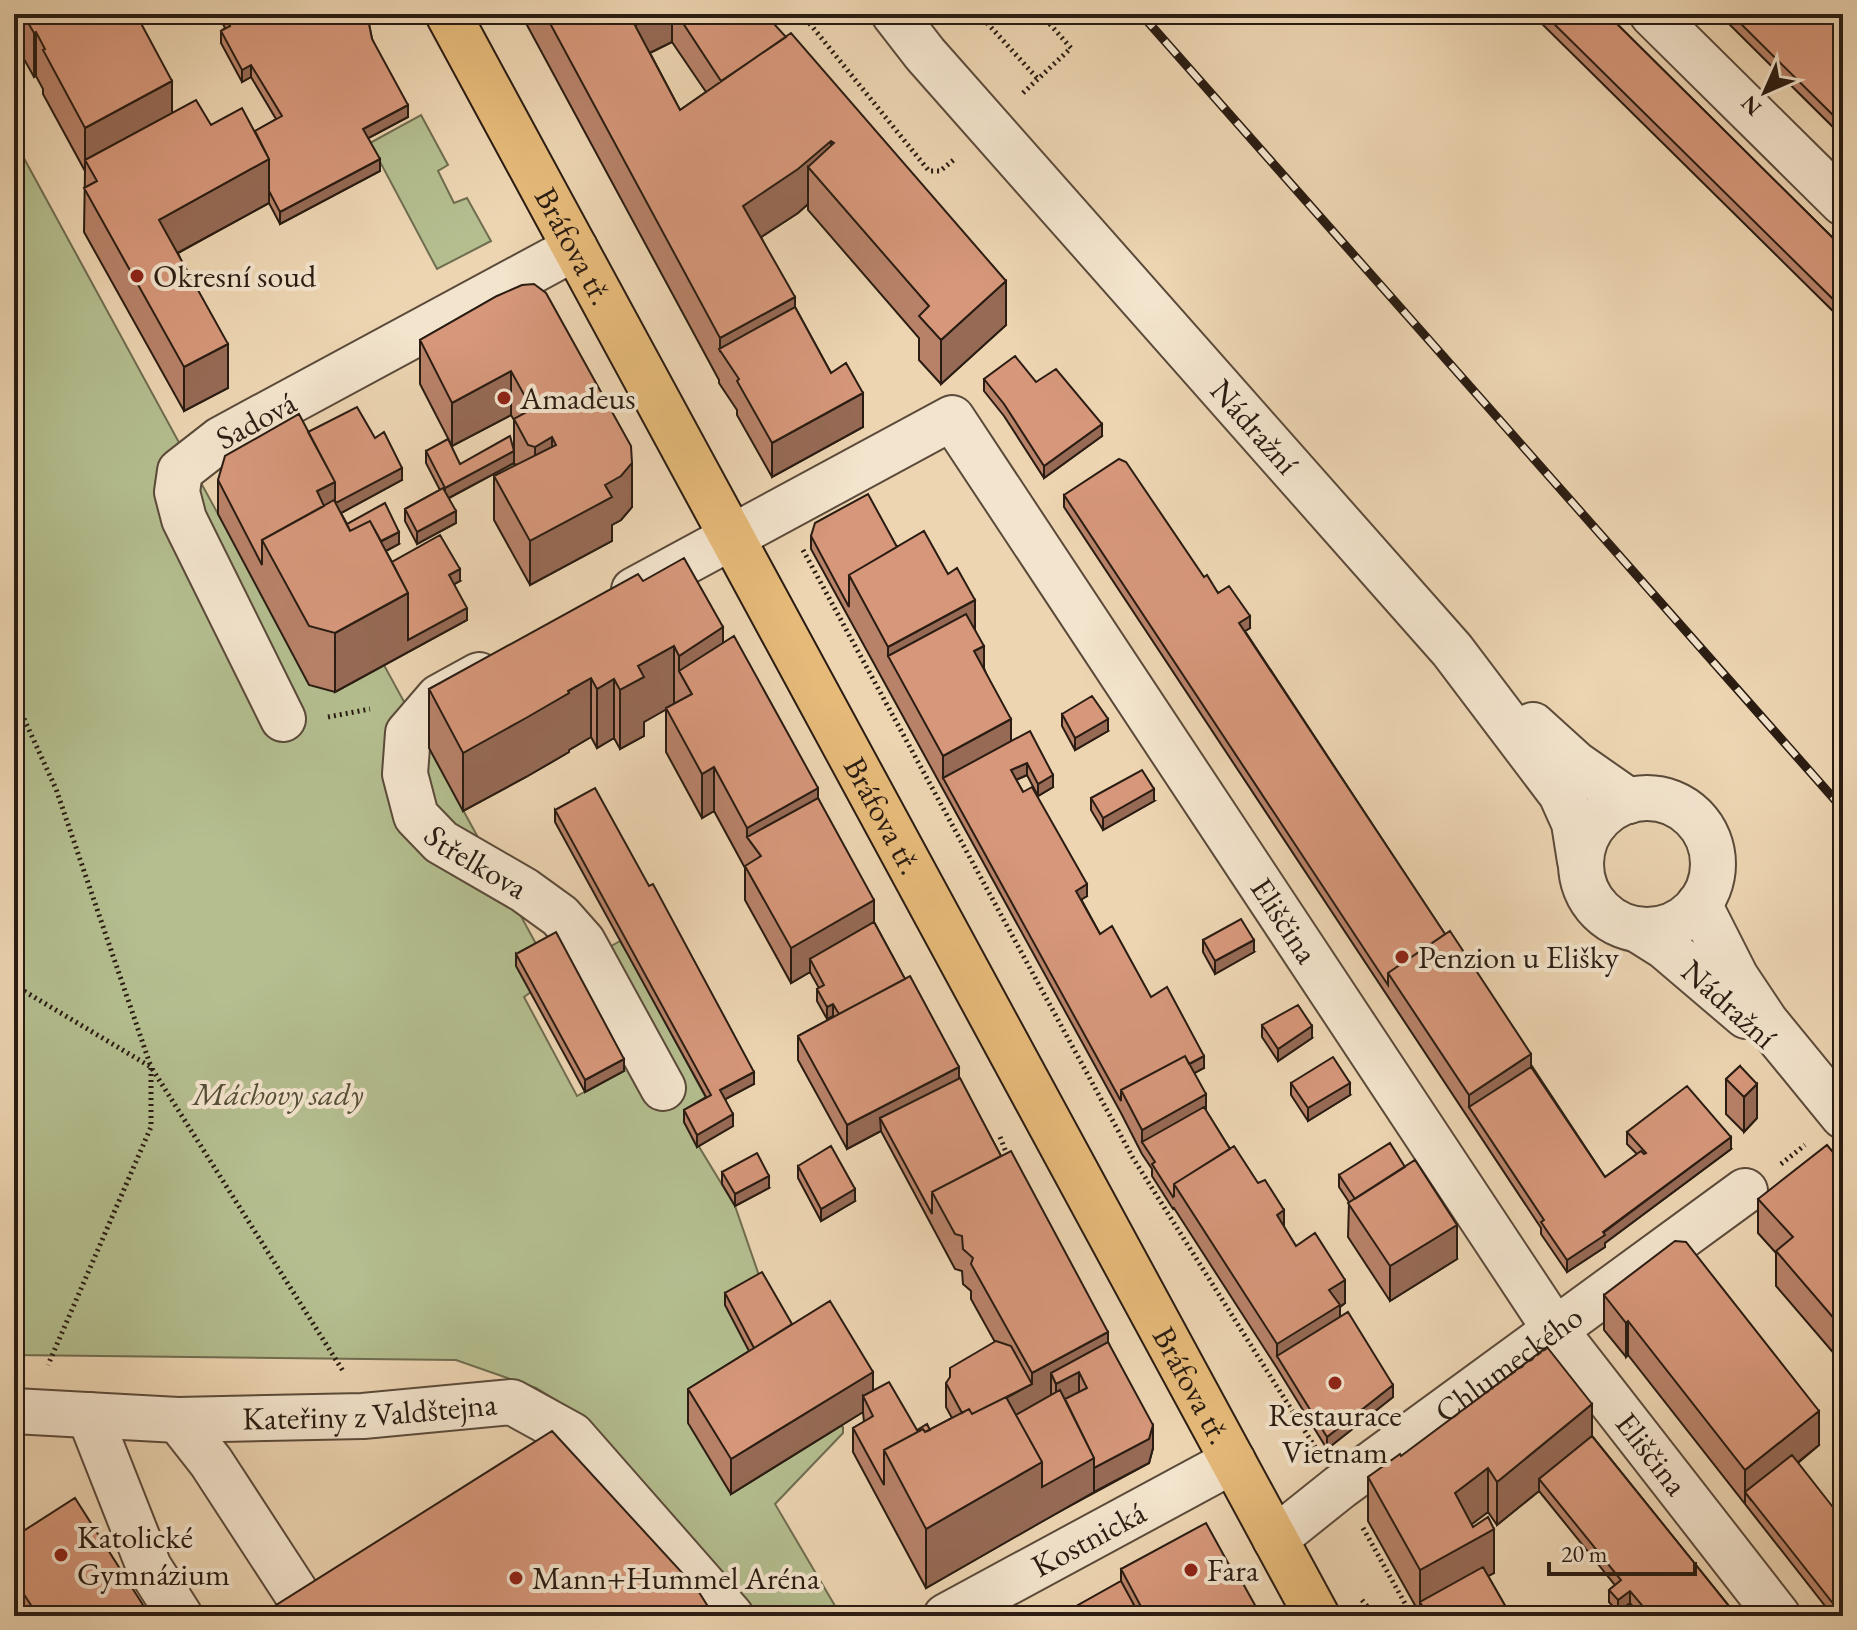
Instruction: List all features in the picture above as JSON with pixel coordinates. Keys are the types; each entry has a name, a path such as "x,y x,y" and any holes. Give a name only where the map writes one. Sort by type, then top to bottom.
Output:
{"main road":[{"name":"Bráfova tř.","path":"448,14 1317,1616"}],"street":[{"name":"Nádražní","path":"894,14 1452,650 1561,794 1574,823 1581,874 1591,901 1612,920 1638,930 1665,947 1724,995 1830,1100"},
{"path":"1652,14 1843,203"},
{"name":"Sadová","path":"283,719 184,519 177,492 180,471 221,439 575,248"},
{"name":"Eliščina","path":"731,538 952,418 1556,1331 1778,1616"},
{"path":"603,607 731,538"},
{"path":"1452,650 1576,764 1629,801"},
{"name":"Střelkova","path":"508,659 439,697 408,733 405,774 416,816 441,842 524,890 560,916 583,942 663,1088"},
{"name":"Nádražní","path":"1629,801 1652,798 1682,808 1704,830 1713,860 1707,890 1690,914 1665,928 1638,930"},
{"path":"1580,861 1587,833 1596,821 1608,810 1629,801"},
{"name":"Nádražní","path":"1699,904 1736,977 1758,1011 1830,1100"},
{"name":"Chlumeckého","path":"1275,1539 1340,1487 1745,1191"},
{"name":"Kateřiny z Valdštejna","path":"28,1395 89,1415 178,1420 363,1416 512,1402 572,1435 731,1616"},
{"path":"89,1415 149,1567 180,1616"},
{"path":"178,1420 211,1462 295,1591"},
{"name":"Kostnická","path":"946,1616 1233,1461"}],"path":[{"path":"802,14 929,171 940,171 990,127"},
{"path":"979,14 1037,78 1071,48 1041,14"},
{"path":"781,510 1133,1158 1316,1450"},
{"path":"14,697 56,789 151,1067 345,1375"},
{"path":"14,985 151,1067"},
{"path":"28,1395 151,1127 151,1067"},
{"path":"1340,1487 1412,1616"}],"green space":[{"path":"421,115 448,165 438,171 454,203 467,198 491,241 437,269 370,143"},
{"name":"Máchovy sady","path":"14,140 218,514 335,692 384,665 541,953 531,992 524,997 577,1096 623,1070 570,970 620,941 631,959 711,1107 684,1122 735,1206 762,1284 758,1366 731,1494 843,1427 843,1433 775,1504 841,1616 758,1616 572,1410 536,1388 456,1360 14,1355"}],"building":[{"path":"23,14 136,14 172,81 85,128 36,32"},
{"path":"224,14 367,14 372,39 408,105 363,129 380,159 280,212 269,191 269,159 255,131 282,116 251,65 242,70 221,31 230,26"},
{"path":"545,14 629,14 680,110 791,33 1006,281 941,340 919,316 929,306 808,167 834,143 831,141 798,169 743,206 795,297 720,338"},
{"path":"629,14 659,14 635,25"},
{"path":"677,14 765,14 786,37 721,81"},
{"path":"1544,14 1607,14 1843,248 1843,309"},
{"path":"1731,14 1839,14 1843,20 1843,125"},
{"path":"196,100 211,125 242,108 269,159 159,220 228,344 184,367 84,188 97,181 85,160"},
{"path":"534,284 546,293 631,446 632,463 621,476 605,485 612,497 530,541 494,476 556,445 552,437 535,447 528,445 514,419 532,409 511,371 452,403 420,340 497,296 522,285"},
{"path":"795,307 831,373 846,363 863,393 772,443 737,381 739,379 719,349"},
{"path":"1015,356 1036,382 1056,369 1102,424 1044,466 984,379"},
{"path":"357,407 375,438 384,432 402,468 336,503 335,482 308,432"},
{"path":"299,414 335,482 317,491 324,506 262,540 262,565 218,480 225,456"},
{"path":"510,436 514,451 445,488 426,451 448,439 460,464"},
{"path":"1119,459 1126,462 1204,577 1207,575 1218,593 1229,586 1250,616 1239,623 1445,934 1388,973 1388,985 1064,495"},
{"path":"443,488 456,511 417,532 405,509"},
{"path":"868,494 897,547 849,575 849,607 811,536 815,523"},
{"path":"334,500 350,531 370,521 408,593 335,633 309,626 262,540"},
{"path":"385,503 399,532 381,541 370,521 350,531 347,524"},
{"path":"924,531 948,574 957,568 975,600 888,647 849,575"},
{"path":"440,535 460,569 449,575 467,608 408,640 408,593 392,562"},
{"path":"684,558 723,627 679,656 674,646 638,666 644,677 620,690 614,679 597,689 591,678 463,753 429,689 638,574 643,581"},
{"path":"966,614 984,646 974,651 1011,719 943,756 888,656"},
{"path":"734,636 818,788 747,828 714,767 702,774 666,708 692,694 679,671"},
{"path":"1092,696 1108,719 1075,738 1062,714"},
{"path":"1030,731 1053,775 1038,784 1027,763 1011,770 1023,792 1032,787 1087,884 1076,891 1100,934 1112,926 1151,997 1167,987 1204,1056 1189,1064 1185,1056 1121,1090 1121,1101 943,778"},
{"path":"1142,770 1154,789 1103,818 1091,798"},
{"path":"595,788 649,886 653,884 754,1072 720,1090 733,1114 697,1135 684,1110 711,1095 555,810"},
{"path":"818,798 874,900 791,948 745,866 761,856 747,837"},
{"path":"1241,919 1254,940 1215,961 1203,940"},
{"path":"874,922 905,979 839,1014 833,1004 827,1007 817,989 824,985 810,959"},
{"path":"1450,931 1531,1054 1469,1095 1388,973"},
{"path":"556,932 624,1059 585,1080 516,954"},
{"path":"910,976 959,1067 847,1125 798,1036"},
{"path":"1298,1005 1312,1026 1278,1049 1262,1025"},
{"path":"1185,1056 1206,1094 1142,1130 1121,1090"},
{"path":"1333,1057 1350,1083 1308,1108 1291,1083"},
{"path":"1740,1066 1757,1084 1744,1097 1726,1079"},
{"path":"1531,1067 1605,1177 1641,1151 1646,1153 1627,1132 1687,1086 1731,1137 1603,1232 1605,1235 1567,1260 1469,1107"},
{"path":"960,1078 1001,1156 932,1192 932,1214 880,1118"},
{"path":"1204,1107 1230,1149 1174,1184 1173,1197 1142,1142"},
{"path":"1390,1143 1405,1167 1355,1199 1339,1175"},
{"path":"1827,1145 1843,1164 1843,1329 1776,1251 1793,1237 1758,1199"},
{"path":"831,1146 855,1189 821,1209 798,1166"},
{"path":"1234,1146 1258,1183 1265,1180 1284,1210 1277,1215 1296,1246 1315,1233 1345,1280 1329,1290 1340,1305 1277,1344 1174,1184"},
{"path":"1011,1151 1108,1332 1032,1373 971,1264 973,1258 963,1249 962,1236 955,1234 932,1192"},
{"path":"757,1153 769,1176 735,1194 722,1172"},
{"path":"1415,1160 1457,1225 1390,1266 1348,1203"},
{"path":"1675,1241 1686,1242 1819,1411 1745,1470 1604,1295"},
{"path":"762,1272 792,1324 754,1348 725,1293"},
{"path":"830,1301 873,1372 731,1459 688,1389"},
{"name":"Restaurace Vietnam","path":"1348,1312 1393,1385 1327,1437 1277,1356"},
{"path":"996,1341 1011,1346 1032,1384 972,1414 969,1409 962,1413 946,1383 950,1368"},
{"path":"1108,1342 1153,1425 1149,1439 1094,1468 1094,1458 1065,1399 1087,1388 1079,1372 1056,1384 1051,1373"},
{"path":"1547,1347 1592,1404 1497,1482 1488,1468 1455,1493 1473,1527 1488,1517 1494,1529 1420,1570 1368,1477 1401,1456"},
{"path":"889,1382 917,1430 927,1424 930,1430 925,1432 923,1429 884,1450 884,1485 853,1428 873,1416 863,1396"},
{"path":"1060,1390 1094,1458 1042,1487 1042,1462 1016,1415"},
{"path":"1006,1397 1042,1462 926,1529 884,1450 969,1409 972,1414"},
{"path":"552,1431 697,1589 714,1616 262,1614"},
{"path":"1592,1436 1737,1616 1651,1616 1630,1591 1618,1600 1609,1590 1621,1580 1539,1479"},
{"path":"1792,1455 1843,1520 1843,1616 1745,1492"},
{"name":"Katolické Gymnázium","path":"75,1498 150,1616 38,1616 14,1579 14,1537"},
{"name":"Fara","path":"1206,1523 1256,1607 1253,1611 1256,1616 1146,1616 1121,1569"},
{"path":"1483,1567 1511,1616 1428,1616 1420,1602"},
{"path":"1121,1581 1140,1616 1066,1616 1064,1613"}],"railway":[{"path":"1141,14 1843,809"}],"place":[{"name":"Okresní soud","path":"137,276"},
{"name":"Amadeus","path":"504,398"},
{"name":"Penzion u Elišky","path":"1402,957"},
{"name":"Restaurace Vietnam","path":"1335,1383"},
{"name":"Katolické Gymnázium","path":"61,1555"},
{"name":"Fara","path":"1191,1570"},
{"name":"Mann+Hummel Aréna","path":"516,1578"}]}
